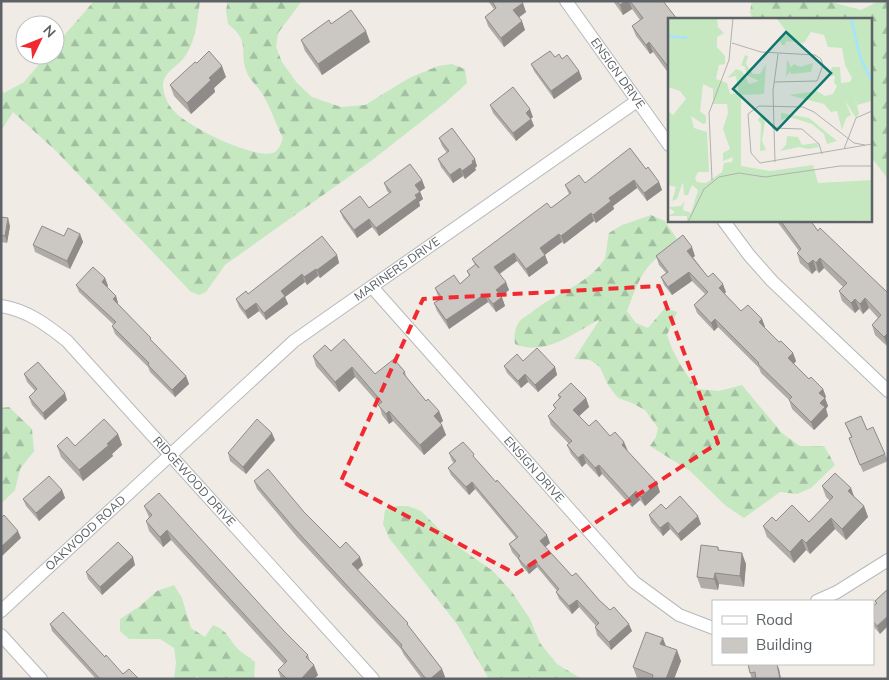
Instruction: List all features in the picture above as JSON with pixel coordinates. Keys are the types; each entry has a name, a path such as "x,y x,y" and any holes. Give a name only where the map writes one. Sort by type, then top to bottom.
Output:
{"street":[{"name":"ENSIGN DRIVE","path":"566,1 668,144"},
{"name":"MARINERS DRIVE","path":"170,456 294,341 637,101"},
{"path":"724,221 749,255 772,281 888,391"},
{"name":"ENSIGN DRIVE","path":"372,287 634,582 680,615 712,628"},
{"name":"RIDGEWOOD DRIVE","path":"1,306 11,307 38,319 67,341 373,679"},
{"name":"OAKWOOD ROAD","path":"1,611 170,456"},
{"path":"819,600 837,592 888,560"},
{"path":"1,635 41,679"}],"highlighted area":[{"path":"659,286 718,443 516,574 341,481 423,299"}],"green space":[{"path":"94,1 200,1 191,46 183,59 170,71 164,81 163,86 169,105 180,117 220,140 263,154 275,152 283,138 263,95 247,73 240,36 228,24 226,10 228,1 302,1 278,33 276,47 282,62 297,83 312,97 341,107 365,105 409,78 438,66 452,64 465,69 467,83 445,103 371,161 225,265 206,292 199,295 191,292 56,151 13,112 1,131 1,89 4,93 24,82 38,65 65,65 65,34"},
{"path":"752,1 827,1 861,10 879,1 888,1 888,179 872,159 872,18 752,18 750,11"},
{"path":"651,215 665,221 677,239 645,271 627,311 636,323 648,328 665,308 677,312 667,335 680,364 698,389 719,391 742,385 782,433 800,446 824,446 835,465 811,488 797,494 780,492 744,518 726,506 690,471 650,446 656,437 658,428 645,410 618,398 608,385 600,367 590,360 574,359 600,319 559,342 537,348 515,344 515,330 522,319 541,305 579,283 597,269 605,258 609,233 622,225"},
{"path":"9,407 32,429 34,451 20,469 15,490 1,504 1,408"},
{"path":"397,506 408,506 421,511 454,544 493,571 512,592 530,619 540,643 557,664 582,679 489,679 457,624 389,538 383,524 385,510"},
{"path":"174,585 182,598 191,628 205,637 213,625 222,630 239,650 255,662 254,679 201,679 198,676 193,679 174,679 176,662 174,648 160,639 129,639 120,631 120,619 140,606 157,591"}],"building":[{"path":"492,1 521,1 523,3 513,10 522,21 501,38 485,17 496,8"},
{"path":"617,1 625,1 620,5"},
{"path":"630,1 663,1 676,18 668,18 668,67 649,42 646,45 632,26 643,18"},
{"path":"351,10 366,31 318,64 301,40 329,20 331,24"},
{"path":"209,51 222,66 209,78 211,80 187,103 170,85"},
{"path":"550,51 555,57 559,54 562,59 567,55 579,71 551,91 531,64"},
{"path":"513,87 530,109 526,113 531,119 513,133 490,105"},
{"path":"452,128 475,159 472,161 473,163 462,171 460,168 450,175 438,159 449,151 439,138"},
{"path":"630,148 659,182 644,193 634,180 609,198 611,201 593,215 591,213 561,236 559,234 540,248 545,255 526,269 514,253 494,267 506,282 496,290 502,297 493,304 485,294 446,320 434,303 442,298 435,288 454,275 460,284 470,275 467,271 476,264 472,259 547,203 551,208 571,193 565,185 579,175 585,183"},
{"path":"410,164 422,180 415,185 420,192 415,195 417,198 376,228 369,219 354,230 340,211 360,196 369,208 391,192 384,183"},
{"path":"1,217 8,218 5,236 1,235"},
{"path":"781,221 811,221 818,231 820,228 888,293 888,333 884,337 872,325 881,315 865,298 860,304 855,299 851,303 839,291 847,283 820,258 816,263 813,260 808,264 797,253 801,249"},
{"path":"42,226 64,236 68,228 80,234 67,261 33,245"},
{"path":"683,235 692,247 687,251 708,277 713,273 723,284 719,288 741,311 748,305 762,319 759,322 793,353 788,358 809,379 811,377 823,389 819,393 825,398 820,403 825,407 811,422 789,400 792,397 715,319 711,323 694,305 708,292 689,272 668,287 661,277 668,272 656,256"},
{"path":"322,236 337,255 317,270 304,277 302,274 281,291 285,296 264,313 256,303 245,311 236,299 246,291 248,294"},
{"path":"93,267 105,278 102,282 116,296 113,299 186,376 172,390 148,365 149,363 112,326 116,322 76,285"},
{"path":"344,339 375,374 394,359 426,401 428,399 439,411 434,416 442,425 420,445 389,411 386,414 378,405 382,402 352,367 335,382 313,356 325,345 331,351"},
{"path":"537,348 555,367 535,385 525,374 518,381 504,366 517,354 523,361"},
{"path":"38,362 65,393 43,413 29,397 37,389 24,374"},
{"path":"571,383 586,398 573,410 589,426 596,420 610,436 615,432 624,442 622,445 657,483 641,497 636,491 629,498 599,465 595,468 583,454 578,458 567,445 572,441 548,416 556,408 553,405 561,397 558,395"},
{"path":"861,416 867,430 873,427 885,454 860,465 849,438 852,437 845,423"},
{"path":"104,419 118,434 107,444 109,445 79,470 57,446 67,437 75,446"},
{"path":"257,419 272,433 243,467 228,453"},
{"path":"463,442 496,482 497,480 547,535 540,541 572,576 576,573 599,600 610,610 614,607 629,624 609,642 595,627 599,623 577,600 569,606 556,592 559,589 534,560 526,567 518,558 520,556 509,544 518,537 472,482 466,487 448,468 456,461 449,453"},
{"path":"268,469 304,512 340,548 346,542 360,557 352,564 408,623 442,669 430,679 426,679 401,647 402,645 294,528 254,481"},
{"path":"835,473 851,488 848,491 864,506 842,529 831,518 806,543 802,539 790,552 763,526 772,517 776,521 792,505 809,522 833,497 822,486"},
{"path":"49,476 62,490 36,513 23,499"},
{"path":"159,493 308,655 306,657 314,665 301,679 287,679 278,670 287,661 167,530 160,537 146,521 152,515 144,506"},
{"path":"680,496 698,516 678,534 668,522 660,528 649,515 661,504 666,509"},
{"path":"4,515 18,531 1,547 1,518"},
{"path":"118,542 133,557 100,587 86,572"},
{"path":"701,545 718,547 718,550 742,553 740,576 715,573 714,579 697,577"},
{"path":"888,589 888,616 877,626 874,622 874,605 877,603 875,601"},
{"path":"63,612 123,674 129,669 138,678 100,679 50,624"},
{"path":"646,632 663,638 660,644 677,650 666,679 652,679 653,675 633,667"},
{"path":"748,665 777,665 780,679 756,679 755,672 750,673"}]}
